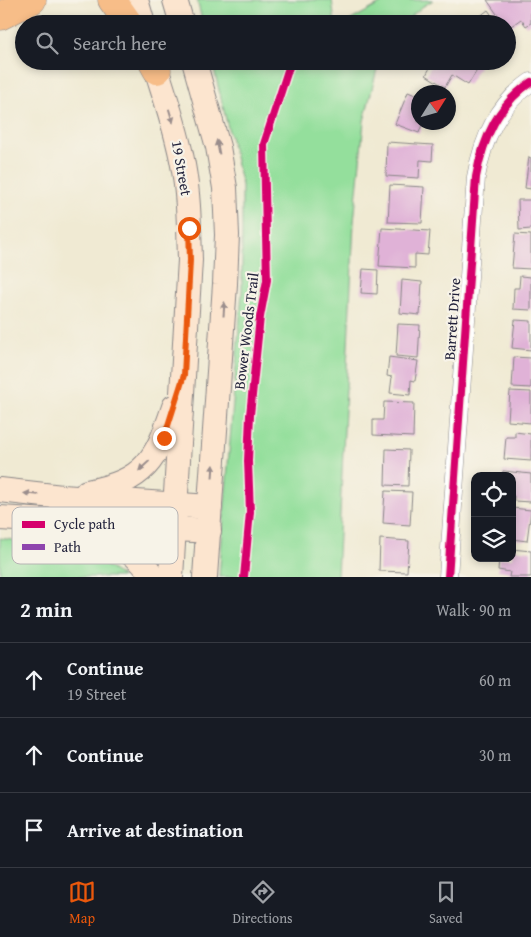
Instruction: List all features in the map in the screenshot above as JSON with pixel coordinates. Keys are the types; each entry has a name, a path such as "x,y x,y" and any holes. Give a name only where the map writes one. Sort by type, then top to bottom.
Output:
{"main road":[{"path":"0,16 32,0"},
{"path":"112,0 123,15"},
{"path":"136,0 140,15"},
{"path":"175,0 179,15"},
{"name":"19 Street","path":"156,70 178,141 188,198 190,260 176,506"},
{"path":"197,70 218,147 225,188 227,235 205,577"},
{"path":"62,497 111,487 129,478 150,460 164,438 184,375"},
{"path":"0,490 62,497 210,507"},
{"path":"178,529 209,531"},
{"path":"143,564 153,577"},
{"name":"19 Street","path":"172,577 173,564"}],"street":[{"name":"Barrett Drive","path":"448,577 475,193 479,160 487,136 499,112 531,82"}],"green space":[{"path":"197,0 332,0 334,15 201,15"},
{"path":"387,0 433,0 413,15 360,15"},
{"path":"214,70 377,70 364,121 354,222 337,577 219,577 242,291 242,186"},
{"path":"0,538 12,540 12,564 103,564 123,577 0,577"}],"building":[{"path":"487,0 531,0 531,23 526,26 521,19 516,23 516,15 498,15"},
{"path":"488,10 492,15 482,15"},
{"path":"429,70 477,70 468,85 452,75 446,85 442,85 426,75"},
{"path":"408,92 411,93 411,130 395,124"},
{"path":"387,142 433,145 432,161 420,160 419,178 386,176"},
{"path":"529,157 531,158 531,189 525,188"},
{"path":"390,185 424,187 422,223 388,222"},
{"path":"518,200 531,200 531,229 519,230"},
{"path":"382,228 430,231 428,255 415,254 415,268 379,266"},
{"path":"515,234 531,235 531,269 512,268"},
{"path":"363,269 378,270 377,294 361,293"},
{"path":"520,276 531,277 531,310 513,309 514,288 519,288"},
{"path":"402,280 422,282 420,315 400,313"},
{"path":"515,320 531,321 531,350 512,348"},
{"path":"398,324 420,325 418,358 396,356"},
{"path":"389,357 418,361 415,381 411,380 410,395 390,393 392,377 387,376"},
{"path":"514,357 531,358 531,388 512,387"},
{"path":"510,391 531,392 531,423 508,421"},
{"path":"384,402 414,403 413,437 373,435 373,420 383,420"},
{"path":"515,432 531,434 531,461 504,459 506,437 515,437"},
{"path":"386,449 409,450 408,486 385,485"},
{"path":"516,472 531,474 531,502 516,501"},
{"path":"385,491 412,492 410,525 383,523"},
{"path":"516,508 531,510 527,541 516,540"},
{"path":"380,539 409,541 407,572 379,571"},
{"path":"516,549 531,551 531,577 509,577 510,572 498,570 499,562 516,562"}],"cycle path":[{"name":"Bower Woods Trail","path":"244,577 250,512 248,461 250,415 260,317 267,280 264,144 288,70"},
{"path":"448,577 476,177 483,149 494,124 509,101 531,82"}],"route":[{"path":"164,438 184,375 190,260 189,228"}]}
